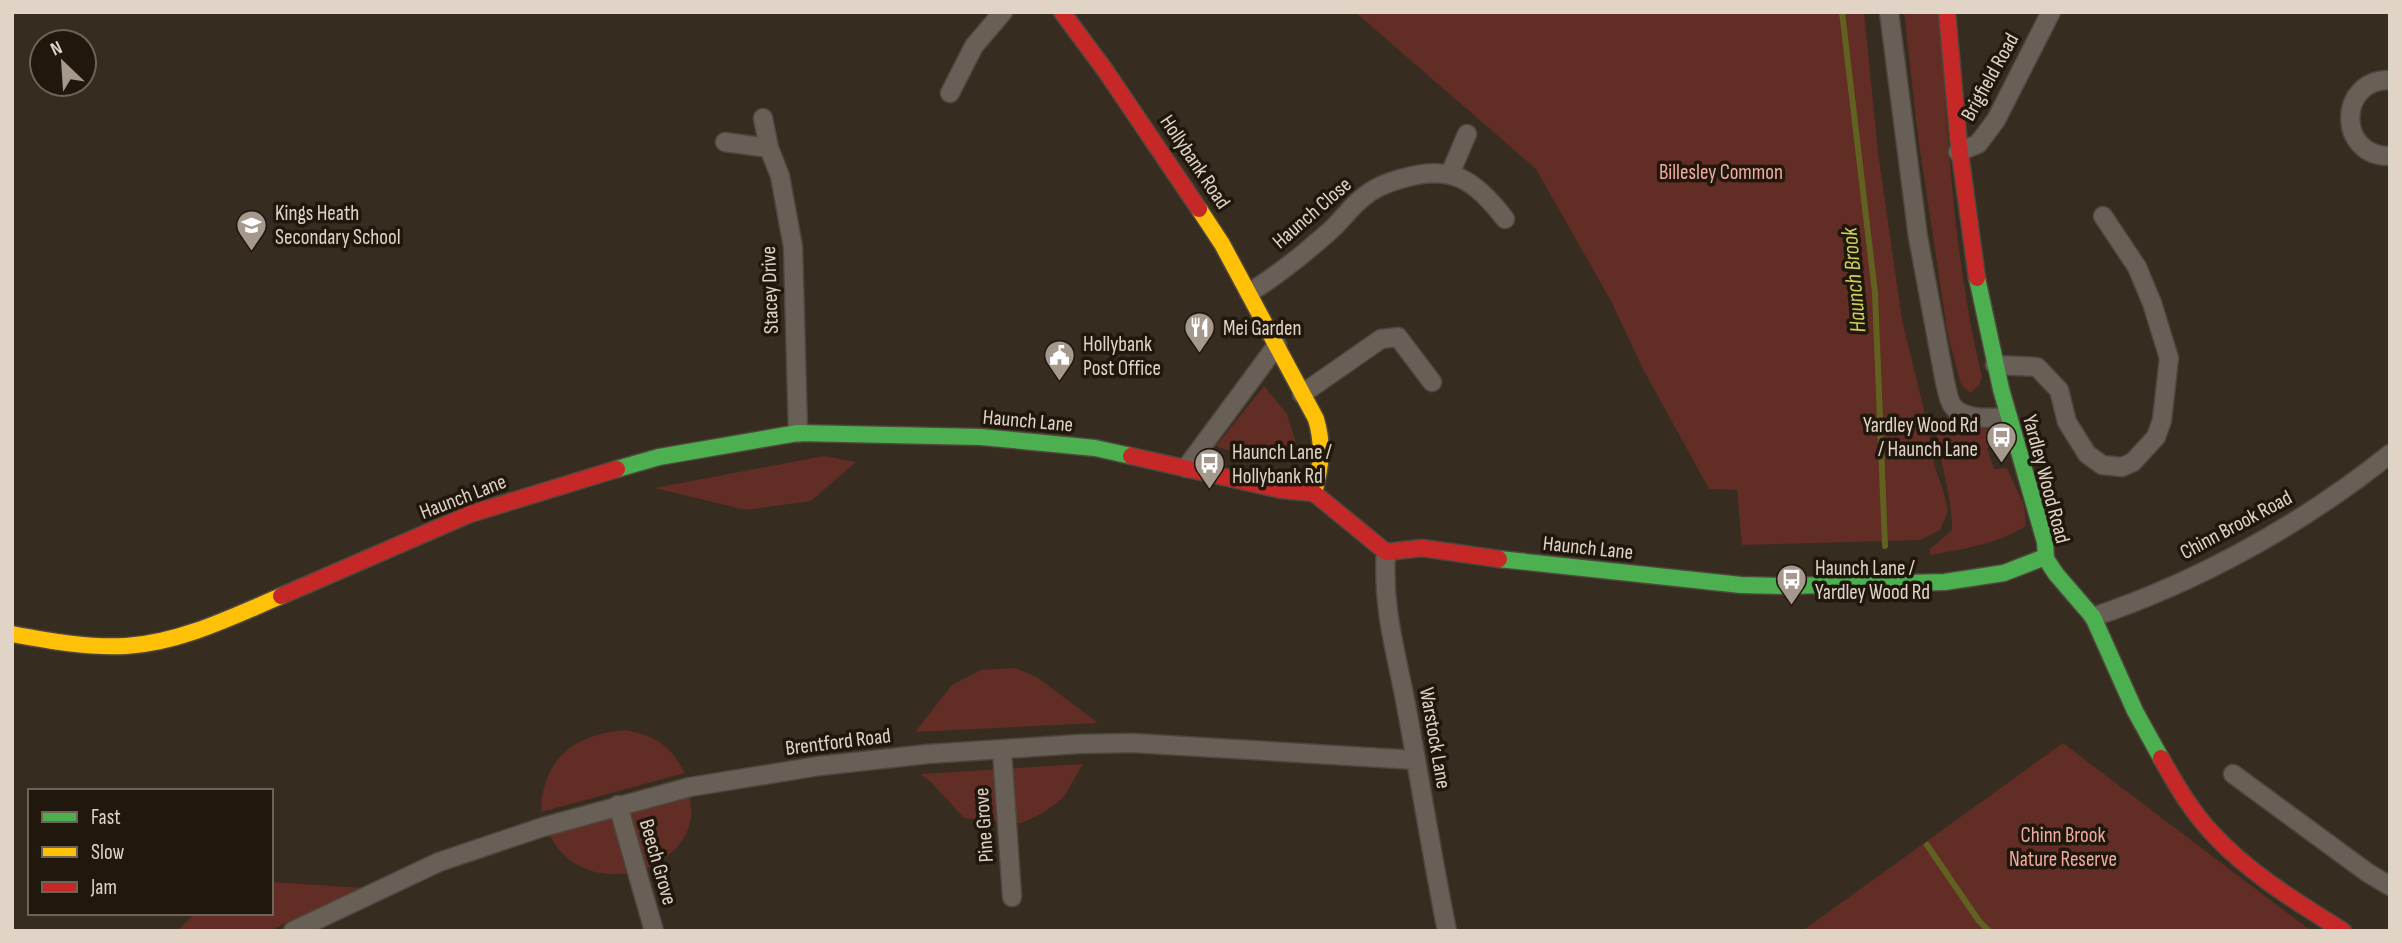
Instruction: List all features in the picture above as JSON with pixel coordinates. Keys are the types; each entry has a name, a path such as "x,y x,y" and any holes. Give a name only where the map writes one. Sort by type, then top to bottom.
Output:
{"street":[{"path":"950,93 974,46 1003,12"},
{"name":"Hollybank Road","path":"1062,12 1222,244 1303,394 1324,442 1324,456 1314,493"},
{"path":"1889,12 1918,237 1944,382 1951,404 1961,413 1984,418 2008,417"},
{"name":"Yardley Wood Road","path":"1947,12 1958,152 1978,284 1994,365 2045,542 2045,557 2093,617 2151,740 2179,788 2206,825 2232,853 2262,878 2343,931"},
{"name":"Brigfield Road","path":"1958,152 1978,144 1996,120 2051,12"},
{"path":"2390,80 2372,83 2361,90 2350,113 2350,125 2361,146 2371,153 2390,156"},
{"name":"Stacey Drive","path":"763,118 769,148 780,176 793,247 798,433"},
{"path":"1467,134 1450,174 1487,195 1505,219"},
{"path":"725,142 769,148"},
{"name":"Haunch Close","path":"1249,293 1314,245 1361,198 1384,183 1435,171 1450,174"},
{"path":"1994,365 2037,367 2059,390 2067,422 2087,454 2102,465 2122,467 2133,462 2156,437 2162,420 2169,358 2152,303 2137,267 2103,216"},
{"path":"1303,394 1381,339 1389,337 1398,337 1432,382"},
{"path":"1186,468 1277,345"},
{"name":"Haunch Lane","path":"12,634 52,642 125,646 170,639 240,614 482,510 571,481 659,457 798,433 981,437 1095,448 1282,490 1314,493"},
{"name":"Chinn Brook Road","path":"2093,617 2151,595 2219,562 2304,515 2390,454"},
{"path":"1314,493 1386,552"},
{"name":"Haunch Lane","path":"1386,552 1422,548 1544,565 1741,585 1785,586 1945,582 2004,573 2045,557"},
{"name":"Warstock Lane","path":"1386,552 1386,607 1447,931"},
{"name":"Brentford Road","path":"293,931 439,862 543,827 690,787 819,766 928,754 1071,744 1133,743 1416,760"},
{"name":"Pine Grove","path":"1002,750 1012,897"},
{"path":"2233,774 2368,873 2390,886"},
{"name":"Beech Grove","path":"618,805 654,931"}],"green space":[{"name":"Billesley Common","path":"1355,12 1864,12 1878,152 1902,320 1935,468 1948,511 1940,530 1920,540 1742,545 1737,490 1709,489 1643,369 1611,301 1536,169"},
{"path":"1904,12 1939,12 1958,241 1982,377 1979,385 1970,393 1961,384 1948,336 1918,137"},
{"path":"1264,386 1287,414 1296,443 1288,456 1260,458 1216,446"},
{"path":"1951,414 1994,432 1997,441 1987,448 1994,469 2007,468 2024,505 2026,526 1992,542 1930,555 1930,549 1952,530 1950,504 1935,426"},
{"path":"824,456 856,462 811,501 746,510 655,488"},
{"path":"1015,668 1037,677 1098,723 915,732 952,685 981,670"},
{"path":"627,730 662,744 674,755 685,773 541,812 548,777 565,752 592,736"},
{"name":"Chinn Brook Nature Reserve","path":"2063,743 2311,931 1802,931"},
{"path":"1083,764 1063,798 1043,813 1022,823 964,818 931,782 920,774"},
{"path":"690,796 691,818 685,835 675,849 662,860 629,873 594,872 578,865 561,852 549,834"},
{"path":"273,882 364,888 269,931 177,931 194,915 273,915"}],"waterway":[{"name":"Haunch Brook","path":"1842,12 1875,293 1885,546"},
{"name":"Haunch Brook","path":"1927,845 1979,921 1989,931"}],"traffic: fast":[{"path":"1977,278 2001,389 2045,542 2046,559 2093,617 2135,711 2161,758"},
{"path":"617,469 659,457 798,433 981,437 1095,448 1131,456"},
{"path":"1499,559 1741,585 1785,586 1945,582 2004,573 2045,557"}],"traffic: slow":[{"path":"1199,209 1222,244 1316,419 1321,456 1314,493"},
{"path":"12,634 83,645 146,644 205,628 281,596"}],"traffic: jam":[{"path":"1062,12 1105,70 1199,209"},
{"path":"1947,12 1959,146 1977,278"},
{"path":"1131,456 1282,490 1314,493 1386,552 1422,548 1499,559"},
{"path":"281,596 470,514 617,469"},
{"path":"2161,758 2191,807 2227,848 2275,887 2343,931"}],"place":[{"name":"Kings Heath Secondary School","path":"252,252"},
{"name":"Mei Garden","path":"1200,355"},
{"name":"Hollybank Post Office","path":"1060,383"},
{"name":"Yardley Wood Rd / Haunch Lane","path":"2001,464"},
{"name":"Haunch Lane / Hollybank Rd","path":"1209,491"},
{"name":"Haunch Lane / Yardley Wood Rd","path":"1792,607"}]}
